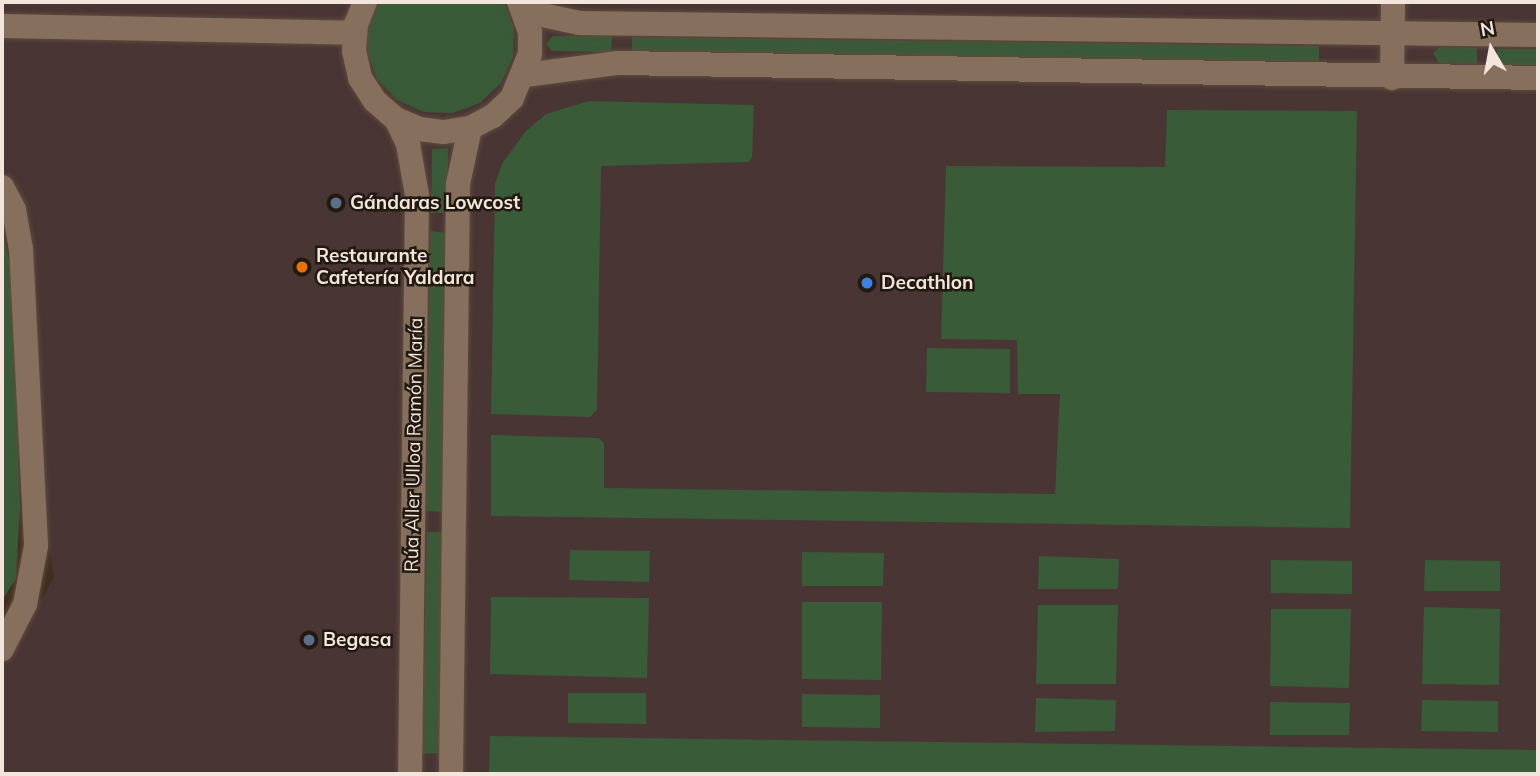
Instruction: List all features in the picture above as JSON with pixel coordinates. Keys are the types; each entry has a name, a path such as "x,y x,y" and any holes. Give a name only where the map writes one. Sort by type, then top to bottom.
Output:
{"street":[{"name":"Rúa Aller Ulloa Ramón María","path":"365,2 355,33 360,78 374,101 396,119 419,130 444,132 470,128 493,116 512,98 525,75 530,32 522,6"},
{"path":"1392,78 1393,2"},
{"path":"522,6 580,23 1538,35"},
{"path":"2,26 355,33"},
{"path":"525,75 618,63 1392,78 1538,78"},
{"name":"Rúa Aller Ulloa Ramón María","path":"396,119 408,145 417,195 411,774"},
{"name":"Rúa Aller Ulloa Ramón María","path":"451,774 458,184 470,128"},
{"path":"2,187 14,210 21,248 36,546 25,604 2,649"}],"shaded area":[{"path":"2,2 1538,2 1538,774 2,774 2,669 54,577 44,519 17,200 2,173"}],"green space":[{"path":"378,2 504,2 514,28 513,57 501,83 480,103 453,113 424,112 397,100 377,79 367,52 368,23"},
{"path":"612,35 611,52 552,51 546,44 553,36"},
{"path":"632,37 1319,46 1319,62 632,51"},
{"path":"1440,47 1477,48 1477,64 1439,63 1433,53"},
{"path":"1497,49 1538,49 1538,65 1497,65"},
{"path":"589,101 754,105 752,158 748,162 601,166 597,410 590,417 491,414 495,184 502,164 525,132 546,114"},
{"path":"1167,110 1357,111 1350,528 491,516 491,435 599,438 604,443 604,488 1055,494 1060,394 1018,394 1017,340 941,339 946,166 1165,167"},
{"path":"448,148 447,213 431,213 432,149"},
{"path":"2,225 14,286 20,508 16,579 2,600"},
{"path":"430,231 447,233 442,512 426,511"},
{"path":"927,348 1010,349 1010,393 926,392"},
{"path":"427,532 443,532 439,753 422,754"},
{"path":"570,550 650,551 649,582 569,580"},
{"path":"802,552 884,553 883,586 802,586"},
{"path":"1039,556 1119,559 1118,589 1038,589"},
{"path":"1271,560 1352,561 1352,594 1271,593"},
{"path":"1425,560 1500,561 1500,591 1424,591"},
{"path":"491,597 649,598 647,678 490,674"},
{"path":"802,602 882,602 881,680 802,679"},
{"path":"1038,605 1118,605 1116,684 1036,684"},
{"path":"1424,607 1500,609 1499,685 1422,684"},
{"path":"1271,609 1351,609 1349,688 1270,686"},
{"path":"568,693 646,693 646,724 568,723"},
{"path":"802,694 880,695 880,728 802,727"},
{"path":"1036,698 1116,700 1115,731 1035,732"},
{"path":"1422,700 1498,701 1498,732 1421,731"},
{"path":"1270,702 1350,703 1349,735 1270,735"},
{"path":"490,736 1538,750 1538,774 489,774"}],"place":[{"name":"Gándaras Lowcost","path":"336,203"},
{"name":"Restaurante Cafetería Yaldara","path":"302,267"},
{"name":"Decathlon","path":"867,283"},
{"name":"Begasa","path":"309,640"}]}
